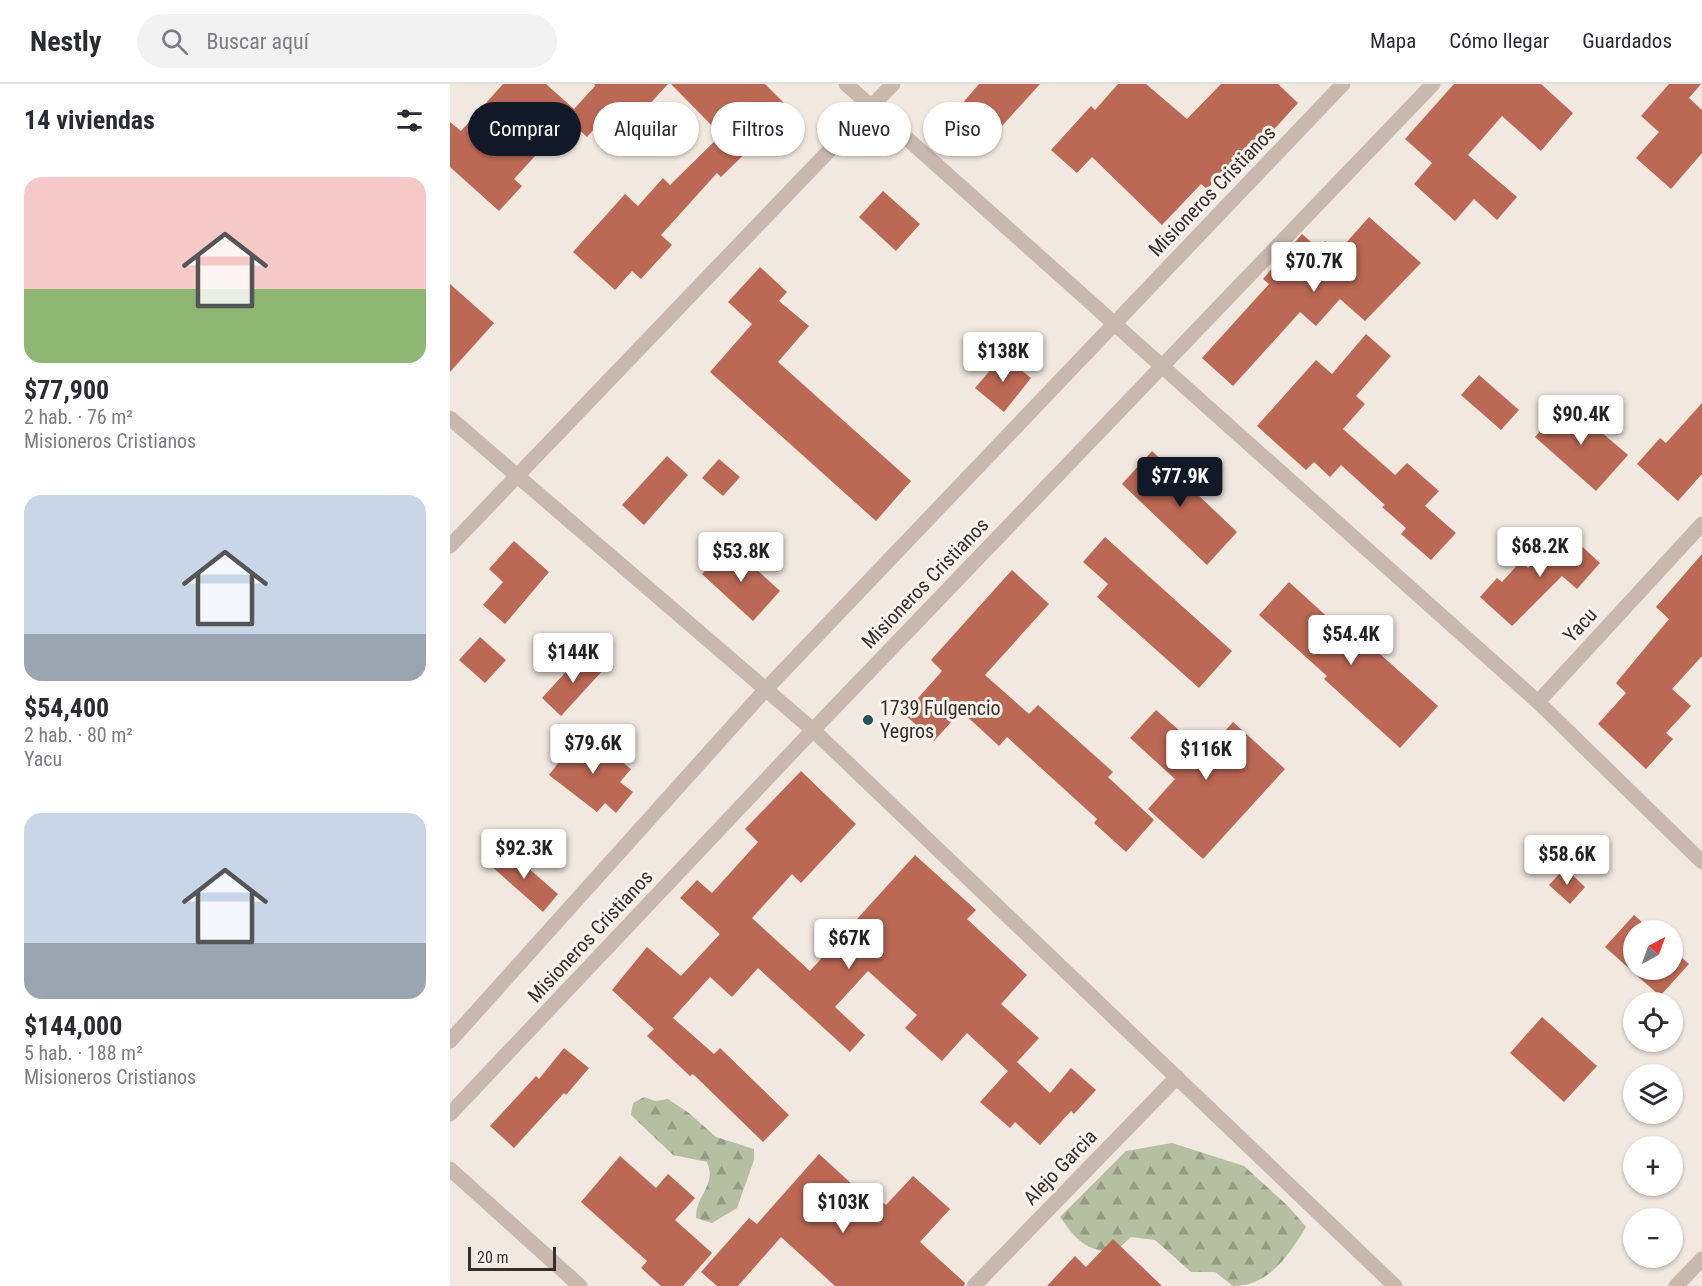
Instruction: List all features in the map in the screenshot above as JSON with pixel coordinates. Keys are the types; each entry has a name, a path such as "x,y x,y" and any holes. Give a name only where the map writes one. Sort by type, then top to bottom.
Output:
{"street":[{"path":"846,84 867,102"},
{"path":"876,102 893,84"},
{"name":"Misioneros Cristianos","path":"450,1041 766,689 1343,84"},
{"name":"Misioneros Cristianos","path":"450,1114 813,730 1433,84"},
{"path":"911,141 1538,702 1702,862"},
{"path":"450,546 824,156"},
{"path":"450,418 813,730 1395,1286"},
{"name":"Yacu","path":"1538,702 1702,524"},
{"name":"Alejo Garcia","path":"974,1286 1177,1077"},
{"path":"450,1169 580,1286"},
{"path":"1676,1286 1702,1259"}],"green space":[{"path":"644,1097 655,1101 668,1099 689,1113 716,1137 754,1149 754,1160 737,1208 712,1223 696,1218 699,1202 710,1178 707,1162 673,1155 631,1115 633,1103"},
{"path":"1172,1143 1244,1166 1289,1207 1306,1227 1284,1258 1267,1275 1246,1285 1233,1286 1215,1272 1191,1272 1155,1240 1131,1237 1114,1253 1095,1249 1077,1238 1060,1217 1126,1151"}],"building":[{"path":"503,84 546,84 566,102 487,102"},
{"path":"594,84 668,84 651,102 593,102 593,130 587,137 581,132 580,102 595,86"},
{"path":"671,84 765,84 783,102 711,102 711,125 699,113 699,102 689,102"},
{"path":"979,84 1040,84 1002,126 1002,102 963,102"},
{"path":"1118,84 1146,84 1187,119 1221,84 1278,84 1298,103 1239,168 1232,161 1207,189 1201,184 1162,225 1092,157 1077,173 1051,150 1091,106 1095,110"},
{"path":"1454,84 1541,84 1573,113 1541,151 1502,116 1468,155 1517,197 1497,220 1474,199 1455,221 1414,184 1432,163 1405,139"},
{"path":"1669,84 1701,84 1689,98 1702,110 1702,153 1671,189 1636,158 1659,132 1641,116"},
{"path":"450,122 461,131 468,123 468,156 535,156 514,179 522,186 499,211 450,167"},
{"path":"711,145 711,156 742,156 721,177 717,173 661,235 672,245 641,279 632,271 615,290 573,252 625,194 638,206 663,178 670,185"},
{"path":"883,191 920,224 896,251 859,217"},
{"path":"1369,217 1421,263 1365,321 1340,299 1316,326 1300,312 1233,386 1202,358 1269,284 1263,279 1302,234 1319,249 1325,241 1338,252"},
{"path":"760,267 787,292 779,301 809,326 778,362 911,481 876,521 710,372 752,324 728,302"},
{"path":"450,284 494,323 450,372"},
{"path":"1366,334 1391,356 1356,396 1365,404 1343,429 1395,475 1407,463 1439,491 1425,506 1456,533 1431,560 1401,534 1406,528 1382,507 1385,505 1341,465 1330,477 1314,462 1306,470 1257,426 1316,360 1332,374"},
{"path":"1003,355 1031,378 1004,412 975,388"},
{"path":"1479,375 1519,410 1501,430 1461,395"},
{"path":"1566,402 1628,455 1596,491 1535,437"},
{"path":"1702,403 1702,474 1678,501 1637,464 1660,438 1666,443"},
{"path":"1152,451 1237,532 1207,565 1122,484"},
{"path":"667,456 688,475 644,525 622,505"},
{"path":"719,459 740,477 723,496 702,478"},
{"path":"1563,529 1600,563 1577,589 1562,576 1512,626 1480,597 1497,578 1502,582 1521,561 1528,568"},
{"path":"1105,537 1232,651 1199,688 1097,597 1108,584 1083,562"},
{"path":"514,541 549,572 505,624 483,605 503,582 489,569"},
{"path":"729,544 780,591 753,621 702,574"},
{"path":"1702,554 1702,656 1672,689 1691,706 1666,733 1673,739 1646,769 1598,724 1626,693 1616,683 1669,619 1656,607"},
{"path":"1012,570 1049,604 985,675 1029,714 1038,705 1113,772 1108,777 1154,820 1126,852 1094,823 1097,819 1007,737 999,746 961,711 934,741 904,714 942,671 931,660"},
{"path":"1289,582 1356,643 1361,637 1438,706 1400,748 1324,679 1327,676 1259,615"},
{"path":"480,637 506,660 485,683 459,660"},
{"path":"585,651 604,669 561,716 542,698"},
{"path":"1156,710 1205,753 1233,722 1285,769 1203,859 1148,809 1175,779 1130,738"},
{"path":"583,731 631,769 620,782 633,792 616,813 605,803 597,812 549,775"},
{"path":"801,771 856,824 801,883 792,874 752,918 810,971 915,855 976,910 967,919 1027,975 1001,1004 1039,1038 1017,1062 1050,1093 1071,1068 1096,1090 1074,1114 1071,1111 1040,1145 1015,1122 1010,1128 980,1102 1008,1071 967,1033 942,1061 905,1028 917,1015 868,971 835,1007 865,1035 850,1052 758,968 732,997 710,977 673,1018 714,1054 720,1048 789,1115 763,1142 693,1074 690,1076 647,1036 654,1029 612,990 647,947 681,976 720,934 680,898 697,880 712,893 758,842 745,829"},
{"path":"505,848 558,894 543,912 490,865"},
{"path":"1565,868 1585,887 1570,904 1549,885"},
{"path":"1634,915 1640,920 1629,920"},
{"path":"1623,927 1623,963 1605,947"},
{"path":"1683,959 1689,964 1683,971"},
{"path":"1642,980 1674,980 1664,992 1656,992"},
{"path":"1542,1017 1597,1066 1564,1102 1510,1053"},
{"path":"564,1048 589,1068 514,1148 490,1126 536,1076 539,1079"},
{"path":"819,1154 876,1206 881,1201 886,1205 913,1176 950,1209 920,1242 965,1283 964,1286 835,1286 781,1237 738,1286 717,1286 701,1272 749,1218 757,1224"},
{"path":"620,1156 656,1188 668,1174 695,1198 675,1220 712,1253 683,1286 661,1286 641,1268 647,1261 581,1202"},
{"path":"1113,1239 1162,1286 1047,1286 1075,1256 1086,1267"}],"place":[{"name":"1739 Fulgencio Yegros","path":"868,720"}]}
